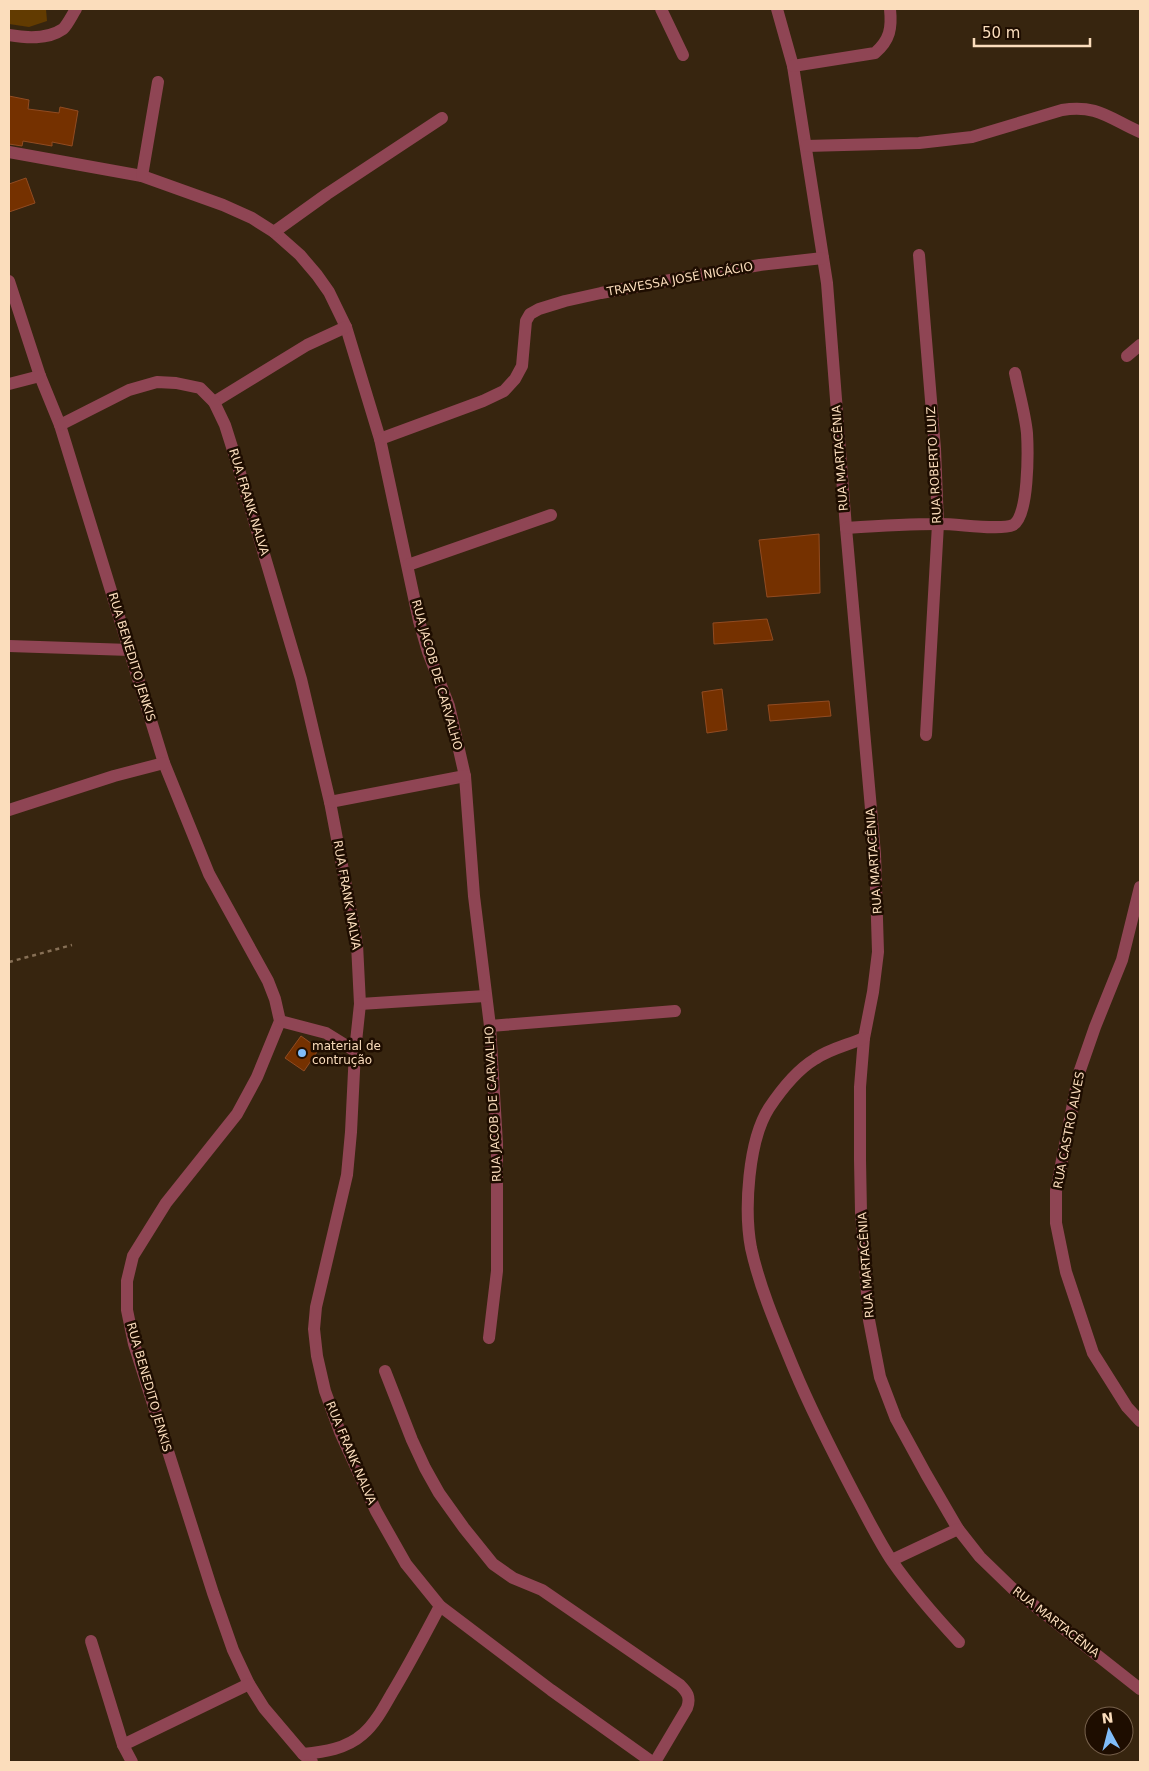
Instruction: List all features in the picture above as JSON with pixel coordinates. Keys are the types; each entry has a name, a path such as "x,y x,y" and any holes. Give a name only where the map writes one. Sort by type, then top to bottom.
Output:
{"street":[{"path":"9,35 31,38 49,35 63,28 76,9"},
{"path":"661,9 683,54"},
{"name":"RUA MARTACÊNIA","path":"777,9 793,66 827,284 846,528 875,854 878,952 864,1038 860,1088 861,1212 869,1320 880,1377 896,1418 958,1529 980,1556 1012,1588 1140,1688"},
{"path":"793,66 876,53 885,44 888,36 891,19 890,9"},
{"path":"142,176 158,82"},
{"path":"806,146 919,143 972,137 1062,110 1077,108 1092,109 1140,132"},
{"path":"274,232 327,194 442,118"},
{"name":"RUA JACOB DE CARVALHO","path":"9,152 142,176 224,205 252,218 274,232 300,255 329,292 346,327 380,439 419,621 428,652 449,706 465,776 469,845 485,996 490,1026 497,1144 497,1271 489,1338"},
{"name":"RUA ROBERTO LUIZ","path":"919,255 935,449 938,524 926,735"},
{"name":"TRAVESSA JOSÉ NICÁCIO","path":"380,439 483,401 504,391 515,380 522,366 526,321 530,314 539,310 565,301 600,293 676,279 760,265 823,258"},
{"name":"RUA BENEDITO JENKIS","path":"9,281 40,376 60,425 164,763 208,874 268,981 280,1020 257,1077 237,1114 166,1203 133,1256 127,1281 127,1310 134,1344 213,1593 234,1650 249,1684 264,1708 307,1758"},
{"path":"214,402 307,345 346,327"},
{"path":"1127,356 1140,346"},
{"path":"846,528 938,524 1002,527 1013,525 1019,519 1024,506 1027,464 1027,432 1015,373"},
{"path":"9,384 40,376"},
{"name":"RUA FRANK NALVA","path":"60,425 129,390 157,382 176,383 200,388 214,402 225,425 237,463 301,679 330,802 358,944 360,1004 347,1175 316,1307 314,1329 317,1356 325,1391 340,1432 376,1511 406,1564 440,1606 551,1690 653,1762"},
{"path":"408,565 551,515"},
{"path":"9,646 130,650"},
{"path":"9,810 114,776 164,763"},
{"path":"330,802 465,776"},
{"name":"RUA CASTRO ALVES","path":"1140,887 1122,960 1079,1072 1056,1191 1056,1223 1066,1272 1093,1353 1126,1407 1140,1422"},
{"path":"360,1004 485,996"},
{"path":"490,1026 675,1011"},
{"path":"280,1020 326,1033 355,1051"},
{"path":"864,1038 816,1058 798,1072 769,1109 757,1134 750,1173 747,1215 751,1248 763,1287 791,1362 823,1434 867,1518 892,1560 924,1604 959,1642"},
{"path":"385,1371 425,1468 480,1551 493,1564 513,1578 542,1590 680,1685 687,1692 689,1697 687,1708 653,1762"},
{"path":"892,1560 958,1529"},
{"path":"307,1758 344,1746 364,1734 382,1710 440,1606"},
{"path":"91,1641 123,1745 132,1762"},
{"path":"123,1745 249,1684"}],"path":[{"path":"9,962 72,945"}],"shaded area":[{"path":"9,9 46,9 47,21 29,27 9,24"}],"building":[{"path":"9,96 29,100 28,109 59,113 60,107 78,111 72,146 52,142 52,146 23,141 22,146 9,144"},
{"path":"26,178 35,203 9,212 9,184"},
{"path":"819,534 820,593 767,597 759,540"},
{"path":"767,619 773,640 714,644 713,623"},
{"path":"722,689 727,730 707,733 702,692"},
{"path":"829,701 831,716 770,721 768,705"},
{"name":"material de contrução","path":"301,1036 319,1049 304,1071 285,1058"}],"place":[{"name":"material de contrução","path":"302,1053"}]}
